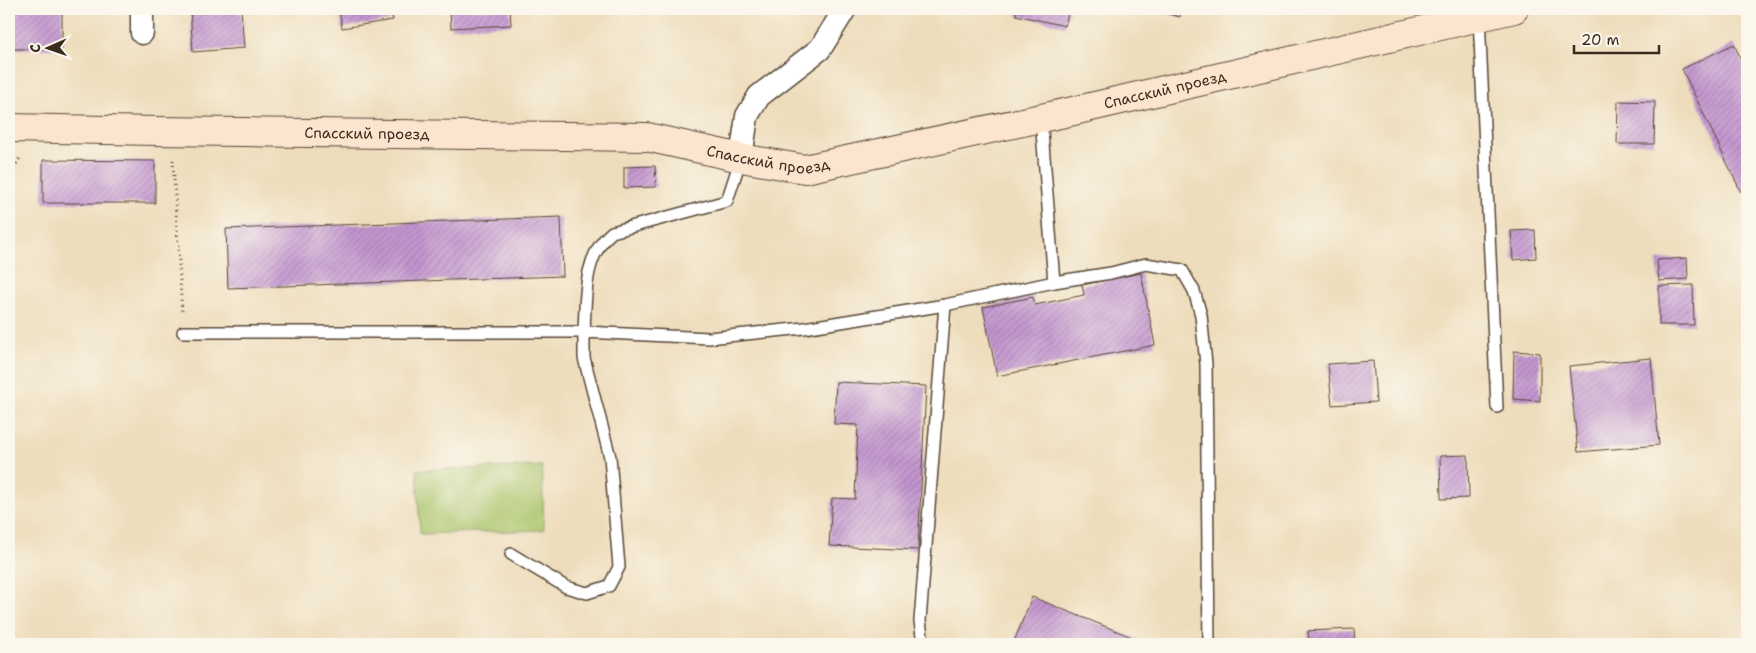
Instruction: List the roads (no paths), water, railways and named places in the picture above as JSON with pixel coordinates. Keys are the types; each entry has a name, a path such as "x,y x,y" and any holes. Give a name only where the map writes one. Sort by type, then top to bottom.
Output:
{"street":[{"path":"142,9 142,33"},
{"path":"741,158 747,116 759,96 820,49 845,9"},
{"name":"Спасский проезд","path":"9,128 647,137 805,170 1041,118 1514,9"}],"lane":[{"path":"1478,17 1497,407"},
{"path":"1041,118 1054,282"},
{"path":"511,554 566,587 587,593 610,586 619,568 610,457 584,358 589,269 601,240 612,232 727,200 741,158"},
{"path":"183,332 584,332 709,338 804,328 945,305 1054,282 1111,273 1146,264 1182,270 1194,291 1201,315 1206,364 1209,644"},
{"path":"923,644 920,621 945,305"}]}
